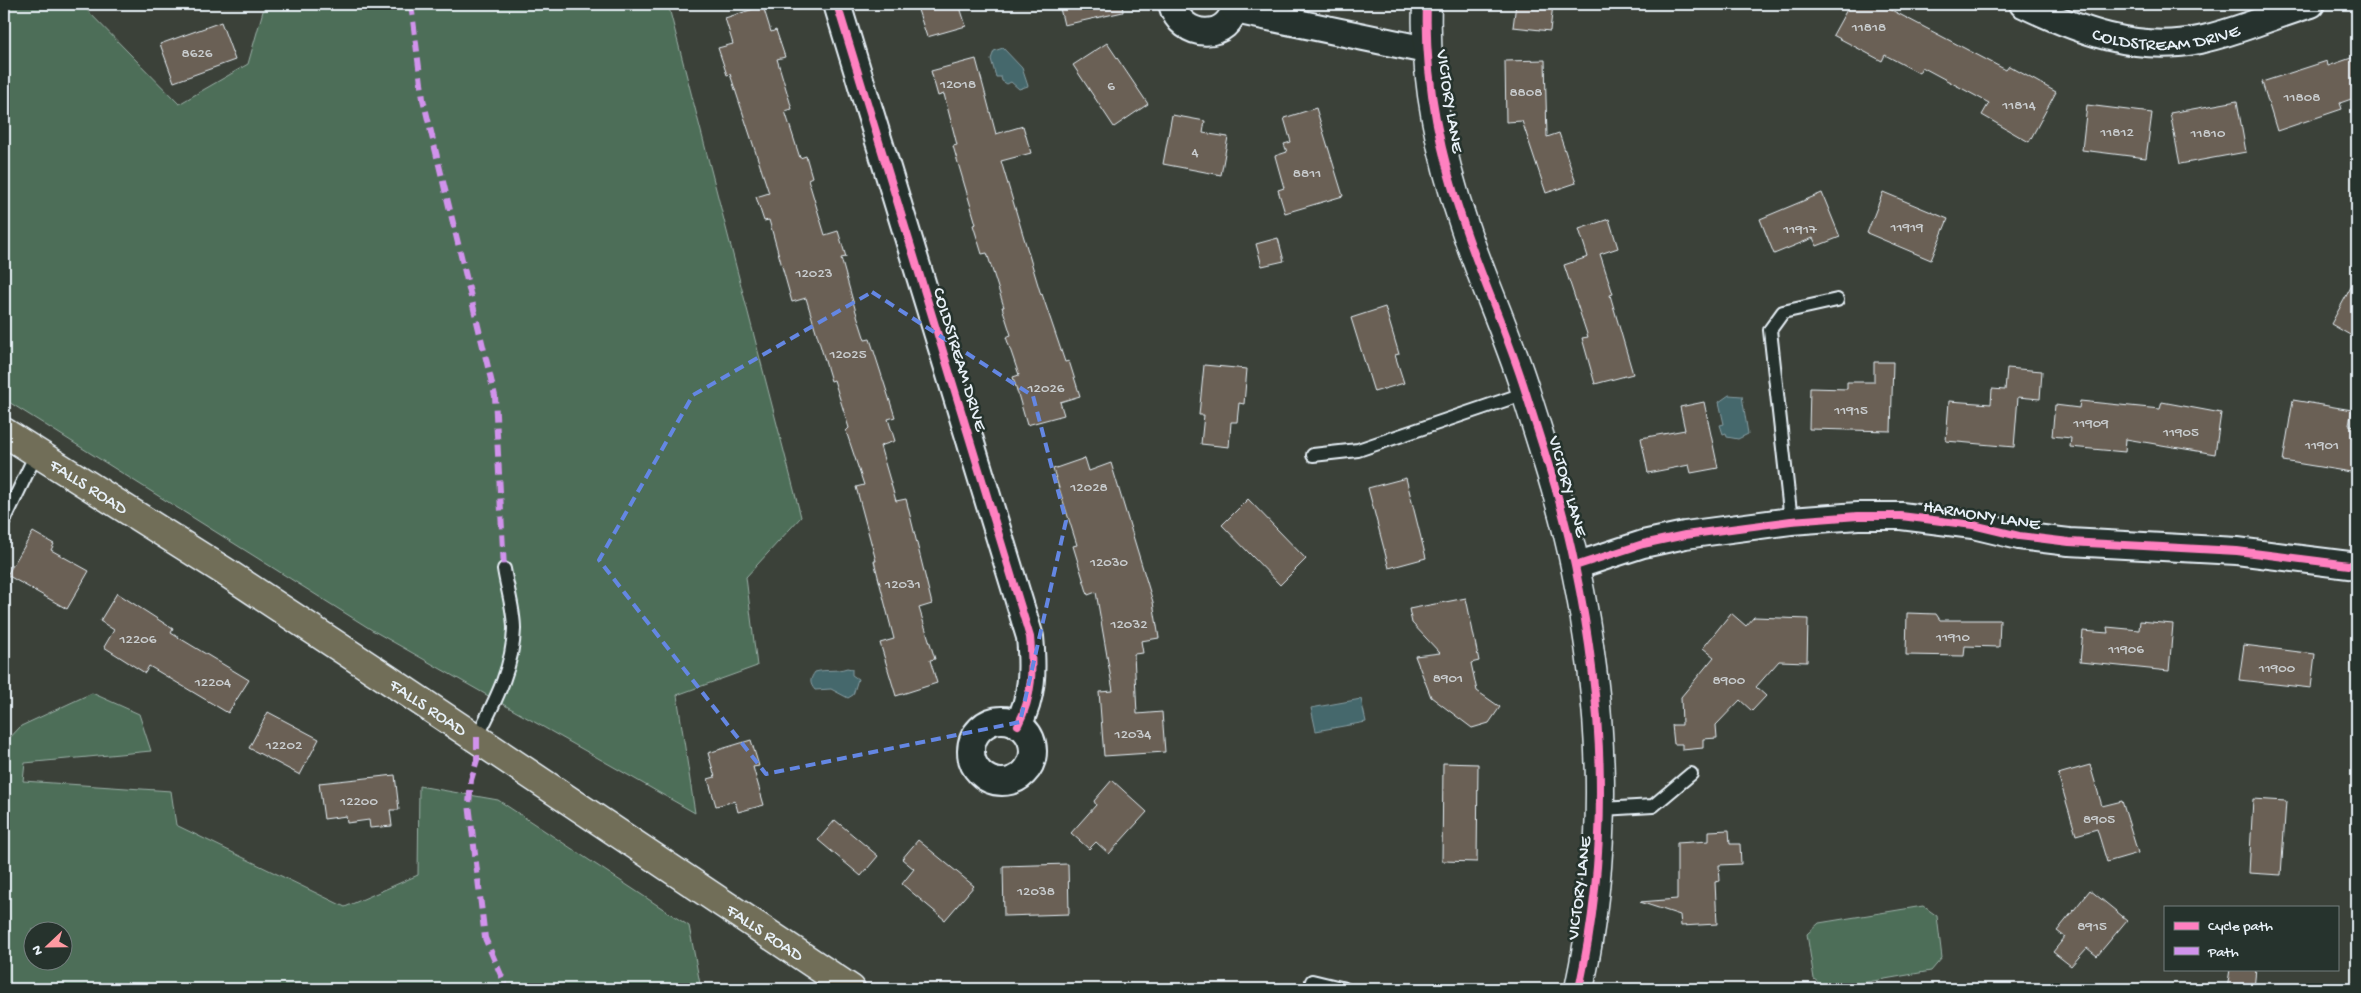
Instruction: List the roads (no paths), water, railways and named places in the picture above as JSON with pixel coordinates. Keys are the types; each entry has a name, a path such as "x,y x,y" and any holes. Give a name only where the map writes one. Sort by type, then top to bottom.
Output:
{"main road":[{"name":"FALLS ROAD","path":"4,432 38,452 477,737 851,989"}],"street":[{"name":"COLDSTREAM DRIVE","path":"837,4 1030,637 1032,671 1029,699 1018,725"},
{"path":"1172,4 1174,13 1181,22 1189,29 1200,32 1211,32 1221,27 1229,20 1235,7 1426,50"},
{"name":"VICTORY LANE","path":"1427,4 1426,50 1441,148 1465,229 1526,393 1553,478 1575,566 1595,690 1602,809 1595,896 1578,989"},
{"name":"COLDSTREAM DRIVE","path":"2023,4 2089,32 2141,43 2197,40 2277,9 2311,4"},
{"name":"HARMONY LANE","path":"1575,566 1643,544 1710,531 1791,521 1858,516 1901,516 1973,525 2019,536 2069,542 2237,551 2357,566"}],"lane":[{"path":"1791,521 1770,330 1783,312 1837,300"},
{"path":"1313,455 1358,450 1526,393"},
{"path":"4,521 38,452"},
{"path":"477,737 501,690 514,629 504,569"},
{"path":"1602,809 1653,806 1692,774"},
{"path":"1312,981 1345,989"}],"water":[{"path":"1003,48 1022,68 1028,86 1019,89 1011,82 1007,84 1002,81 1001,77 996,77 991,59 994,51"},
{"path":"1729,395 1742,396 1748,434 1738,439 1727,437 1726,433 1723,434 1720,425 1724,424 1719,402"},
{"path":"852,669 852,675 858,679 853,695 848,698 831,689 815,690 811,683 815,672"},
{"path":"1361,699 1366,722 1316,731 1311,708"}]}
